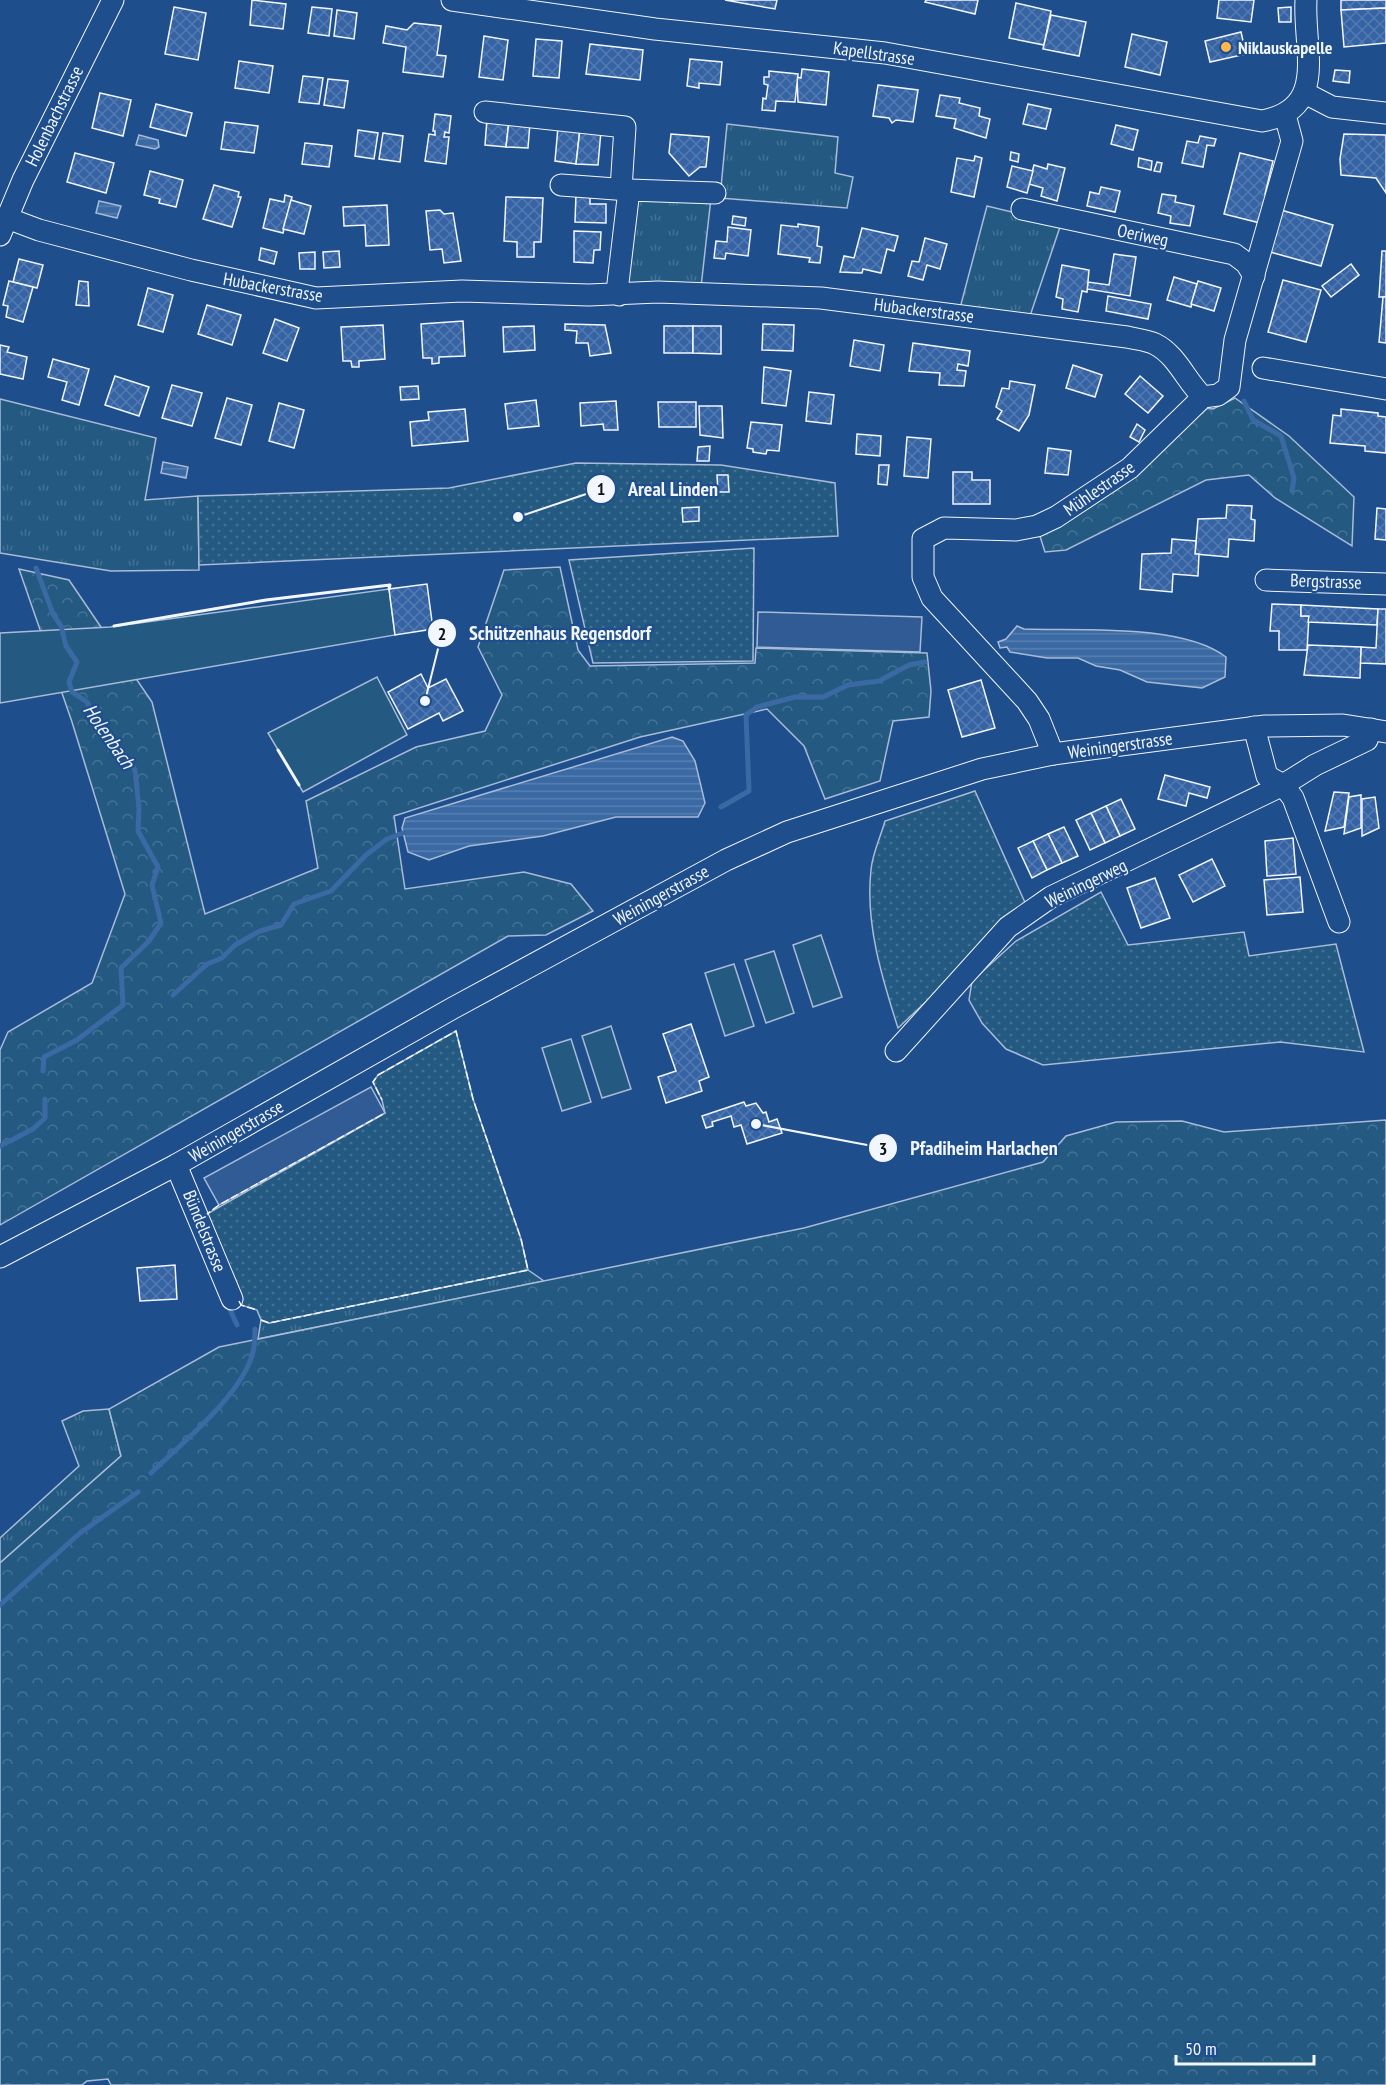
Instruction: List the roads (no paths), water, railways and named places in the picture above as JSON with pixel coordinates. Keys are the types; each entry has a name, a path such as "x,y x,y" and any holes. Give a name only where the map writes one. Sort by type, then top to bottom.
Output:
{"street":[{"name":"Holenbachstrasse","path":"4,226 23,180 113,0"},
{"name":"Kapellstrasse","path":"452,0 655,29 885,53 1262,121 1289,113"},
{"path":"1289,113 1305,93 1308,62 1306,0"},
{"path":"1305,93 1332,107 1386,112"},
{"path":"485,112 625,126 625,190 619,295"},
{"name":"Mühlestrasse","path":"1053,753 1039,719 1027,701 932,598 923,577 923,539 944,528 1016,530 1037,526 1056,517 1130,468 1203,397 1218,395 1229,387 1234,340 1292,141 1289,113"},
{"path":"561,185 715,193"},
{"name":"Oeriweg","path":"1022,209 1234,254 1246,263 1254,276"},
{"name":"Hubackerstrasse","path":"4,226 39,230 191,270 316,298 462,291 619,295 658,292 821,298 1126,337 1155,344 1182,369 1191,386 1203,397"},
{"path":"1263,368 1386,389"},
{"name":"Bergstrasse","path":"1266,580 1386,584"},
{"name":"Weiningerstrasse","path":"0,1257 176,1165 453,1008 759,844 818,821 982,769 1053,753 1254,727 1305,724 1378,730"},
{"path":"1254,727 1267,776 1283,785 1293,798 1340,922"},
{"name":"Weiningerweg","path":"896,1051 1008,927 1051,897 1283,785 1315,765 1367,740 1378,730"},
{"name":"Bündelstrasse","path":"176,1165 232,1299"}],"waterway":[{"path":"1244,401 1253,420 1281,436 1294,478 1292,491"},
{"name":"Holenbach","path":"36,568 53,614 61,626 66,646 77,662 69,682 72,692 87,702 106,737 118,745 135,770 139,808 138,831 158,867 152,885 161,923 149,941 121,968 123,1005 77,1040 44,1057 43,1071"},
{"path":"721,807 749,791 746,715 757,707 795,697 823,697 848,685 879,681 909,665 925,662"},
{"path":"173,995 207,964 222,958 235,945 260,931 281,925 294,904 331,891 366,855 387,839 403,833"},
{"path":"0,1146 33,1129 45,1118 45,1099"},
{"path":"228,1305 237,1325"},
{"path":"151,1473 225,1401 247,1368 255,1343 255,1329"},
{"path":"0,1605 80,1533 138,1492"}],"place":[{"name":"Niklauskapelle","path":"1226,47"},
{"name":"Areal Linden","path":"518,517"},
{"name":"Schützenhaus Regensdorf","path":"425,701"},
{"name":"Pfadiheim Harlachen","path":"756,1124"}]}
